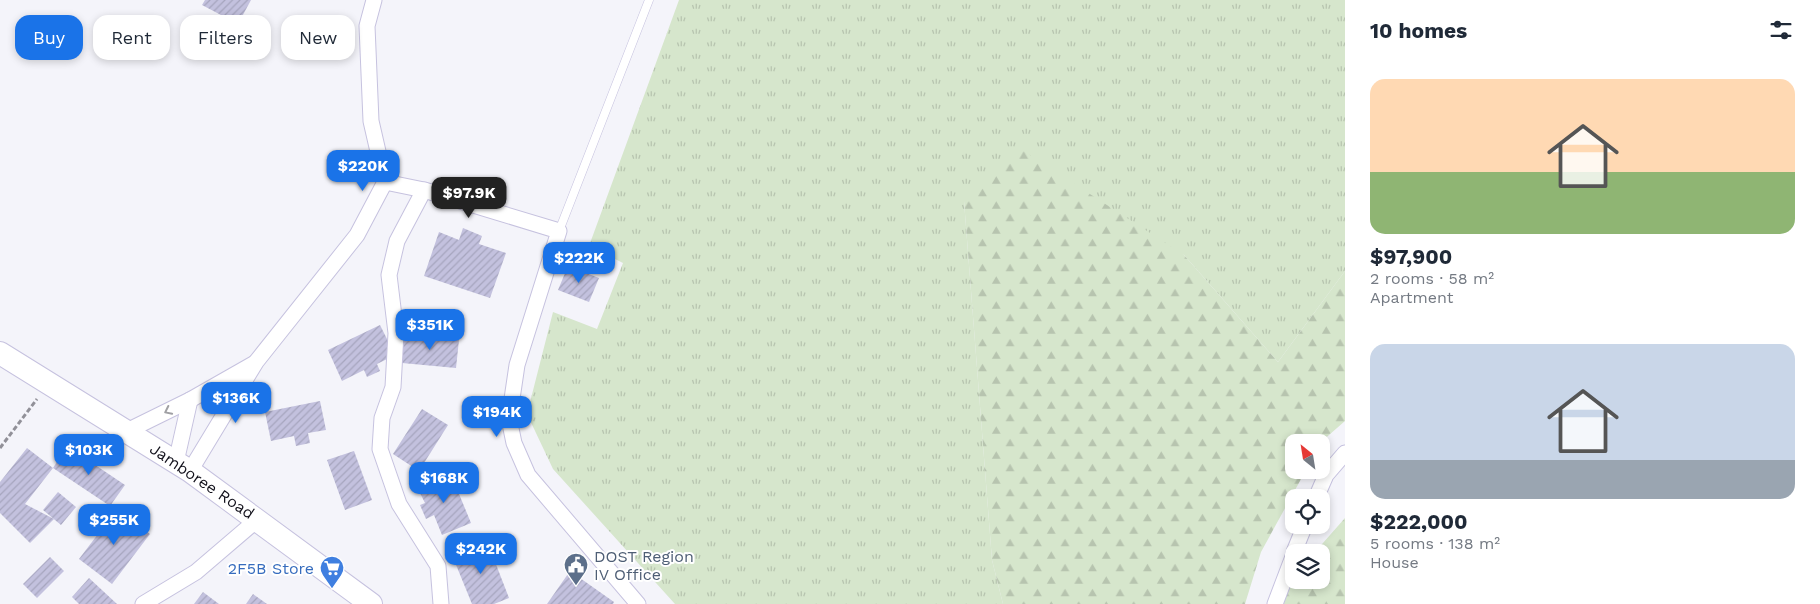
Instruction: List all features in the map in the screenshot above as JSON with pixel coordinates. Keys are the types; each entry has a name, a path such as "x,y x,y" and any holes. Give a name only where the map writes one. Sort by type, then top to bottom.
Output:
{"main road":[{"name":"Jamboree Road","path":"0,353 183,467 258,519 371,604"}],"street":[{"path":"183,467 256,362 357,235 385,182 371,121 367,26 374,0"},
{"path":"385,182 424,190 559,231 517,365 508,419 514,443 528,475 638,604"},
{"path":"424,190 397,241 389,275 396,333 393,387 382,418 380,449 399,504 438,566 441,604"},
{"path":"127,431 190,400 256,362"},
{"path":"183,467 190,400"},
{"path":"1320,489 1326,475 1340,456 1345,453"},
{"path":"143,604 196,572 258,519"},
{"path":"1274,604 1285,576"}],"lane":[{"path":"559,231 649,0"}],"path":[{"path":"0,448 48,384"}],"green space":[{"path":"679,0 1345,0 1345,271 1278,362 1184,255 964,201 992,560 1003,604 675,604 553,469 527,414 553,312 597,329 623,263 589,246"},
{"path":"1019,148 1184,255 1278,362 1345,271 1345,421 1330,434 1285,434 1285,479 1301,479 1296,489 1285,489 1285,508 1261,552 1245,604 1003,604 992,560 964,201"},
{"path":"1345,518 1345,604 1275,604 1277,595 1285,586 1285,589 1330,589 1330,544 1322,544"}],"building":[{"path":"205,0 251,0 243,15 221,15 202,5"},
{"path":"463,228 482,236 479,244 506,253 490,298 424,276 439,232 459,240"},
{"path":"568,266 599,278 589,302 558,290"},
{"path":"380,325 395,355 377,364 380,371 367,377 364,370 342,381 328,350"},
{"path":"404,335 459,340 456,368 402,363"},
{"path":"320,401 326,430 308,433 310,443 296,446 294,436 271,441 265,412"},
{"path":"422,409 448,425 419,471 393,454"},
{"path":"67,446 125,485 110,506 53,468"},
{"path":"27,448 53,468 25,504 54,519 30,543 0,513 0,482"},
{"path":"354,451 372,500 345,510 327,460"},
{"path":"450,472 471,523 442,535 434,515 426,519 420,505 425,503 419,491 424,489 422,484"},
{"path":"58,492 76,507 61,525 43,510"},
{"path":"117,509 150,534 112,584 79,559"},
{"path":"487,541 509,598 494,604 472,604 452,555"},
{"path":"50,557 64,571 37,598 23,584"},
{"name":"DOST Region IV Office","path":"570,571 614,602 613,604 547,604"},
{"path":"89,578 117,604 79,604 72,597"},
{"path":"203,592 219,604 194,604"},
{"path":"253,594 267,604 246,604"}],"place":[{"name":"DOST Region IV Office","path":"576,586"},
{"name":"2F5B Store","path":"332,589"}]}
